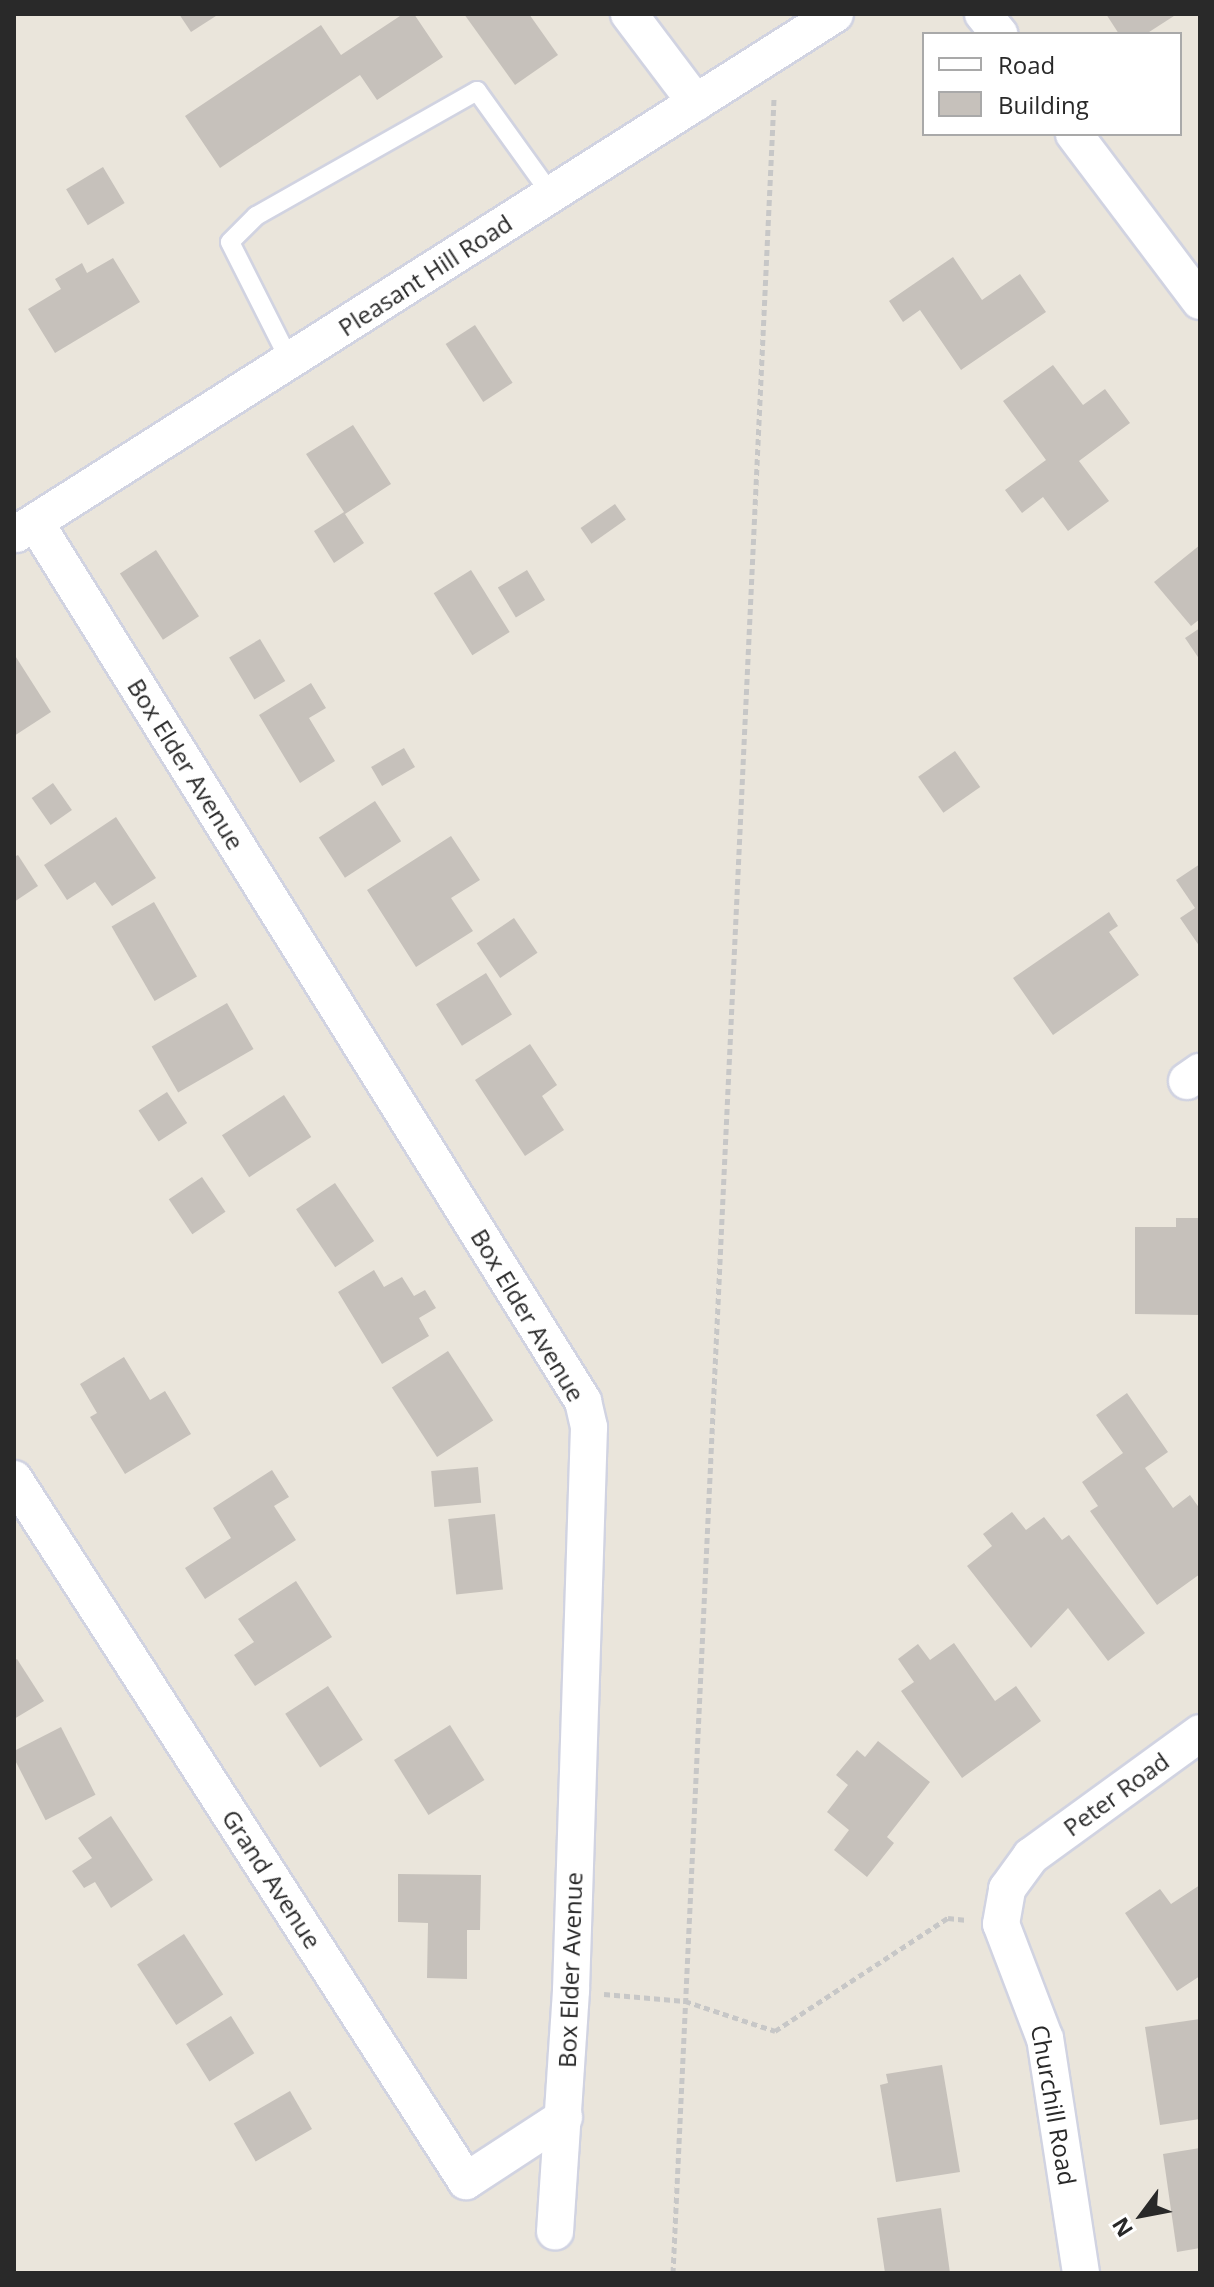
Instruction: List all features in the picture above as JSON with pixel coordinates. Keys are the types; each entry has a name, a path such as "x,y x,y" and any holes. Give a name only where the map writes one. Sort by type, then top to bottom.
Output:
{"street":[{"path":"629,14 696,103"},
{"name":"Pleasant Hill Road","path":"24,528 835,14"},
{"path":"983,14 997,32"},
{"path":"1076,136 1200,301"},
{"name":"Box Elder Avenue","path":"24,528 583,1401 589,1427 571,1991 555,2231"},
{"name":"Grand Avenue","path":"14,1479 466,2181 564,2117"},
{"name":"Peter Road","path":"1001,1924 1007,1889 1031,1856 1200,1733"},
{"name":"Churchill Road","path":"1001,1924 1045,2039 1081,2273"}],"lane":[{"path":"290,361 230,242 256,216 477,91 551,194"}],"path":[{"path":"673,2273 774,88"},
{"path":"571,1991 685,2001 775,2031 948,1918 1001,1924"}],"building":[{"path":"179,14 219,14 191,32"},
{"path":"403,14 414,14 443,57 377,100 360,75 220,168 185,116 321,25 341,55"},
{"path":"464,14 529,14 558,55 515,85"},
{"path":"1106,14 1177,14 1149,32 1118,32"},
{"path":"103,167 125,203 88,225 66,189"},
{"path":"953,257 982,300 1020,274 1046,312 961,370 920,310 903,322 889,301"},
{"path":"113,258 140,302 55,353 28,309 61,289 55,279 82,263 87,273"},
{"path":"475,325 513,383 483,402 446,344"},
{"path":"1053,365 1083,405 1105,389 1130,423 1079,461 1109,501 1068,531 1043,497 1022,513 1005,490 1046,460 1003,401"},
{"path":"353,425 391,484 345,514 364,543 334,563 314,531 344,512 306,454"},
{"path":"615,504 626,520 591,544 581,528"},
{"path":"1200,545 1200,619 1191,626 1154,582"},
{"path":"156,550 199,616 163,640 120,573"},
{"path":"471,570 510,632 472,655 434,593"},
{"path":"527,570 545,600 516,618 498,588"},
{"path":"1200,628 1200,660 1185,638"},
{"path":"260,639 285,681 254,700 229,658"},
{"path":"14,654 51,712 14,736"},
{"path":"311,683 326,708 309,718 335,761 300,783 259,715"},
{"path":"404,748 415,767 382,786 371,767"},
{"path":"955,751 980,787 943,813 918,777"},
{"path":"53,783 72,810 51,825 32,798"},
{"path":"375,801 401,841 345,878 319,837"},
{"path":"116,817 156,878 112,906 95,882 67,900 44,865"},
{"path":"451,836 480,880 451,898 473,931 416,967 367,890"},
{"path":"18,855 38,886 14,902 14,857"},
{"path":"1200,864 1200,947 1180,918 1195,908 1176,880"},
{"path":"154,902 197,976 155,1001 112,926"},
{"path":"1109,912 1118,926 1109,932 1139,975 1053,1035 1013,978"},
{"path":"514,918 537,953 500,978 477,943"},
{"path":"486,973 512,1015 462,1046 436,1004"},
{"path":"227,1003 254,1049 178,1092 152,1046"},
{"path":"530,1044 557,1085 542,1096 564,1130 525,1156 475,1080"},
{"path":"167,1092 187,1123 159,1142 138,1111"},
{"path":"284,1095 311,1137 249,1177 222,1135"},
{"path":"202,1177 225,1212 192,1234 169,1199"},
{"path":"335,1183 374,1241 335,1267 296,1209"},
{"path":"1176,1218 1200,1218 1200,1315 1135,1314 1135,1227 1176,1227"},
{"path":"374,1270 384,1287 402,1277 414,1296 425,1290 436,1308 419,1318 429,1336 382,1364 338,1292"},
{"path":"448,1351 493,1421 437,1457 392,1387"},
{"path":"124,1357 150,1400 165,1391 191,1434 125,1474 90,1417 97,1413 80,1384"},
{"path":"1127,1393 1168,1452 1145,1468 1173,1508 1190,1495 1200,1509 1200,1574 1157,1605 1090,1511 1098,1506 1082,1482 1123,1453 1096,1415"},
{"path":"478,1467 481,1503 434,1507 431,1471"},
{"path":"272,1470 289,1497 274,1506 296,1540 205,1599 185,1568 231,1538 213,1508"},
{"path":"1012,1512 1026,1530 1044,1517 1062,1540 1069,1535 1145,1633 1108,1661 1068,1608 1031,1648 967,1566 992,1546 983,1534"},
{"path":"495,1514 503,1590 456,1594 448,1519"},
{"path":"296,1581 332,1637 255,1686 234,1655 254,1642 238,1619"},
{"path":"954,1643 995,1701 1016,1686 1041,1721 962,1778 901,1691 914,1682 898,1659 918,1644 930,1660"},
{"path":"17,1659 44,1701 14,1719 14,1661"},
{"path":"328,1686 363,1740 320,1767 285,1714"},
{"path":"450,1725 484,1780 428,1815 394,1760"},
{"path":"61,1727 96,1795 46,1820 14,1758 14,1751"},
{"path":"878,1741 930,1782 887,1837 894,1843 867,1877 834,1850 849,1830 827,1812 848,1785 836,1775 857,1750 865,1757"},
{"path":"111,1816 153,1880 111,1908 95,1882 84,1888 72,1871 92,1858 78,1838"},
{"path":"398,1874 481,1875 480,1930 467,1930 467,1979 427,1978 428,1923 398,1922"},
{"path":"1200,1885 1200,1976 1177,1991 1125,1913 1160,1889 1171,1904"},
{"path":"184,1934 223,1994 176,2025 137,1964"},
{"path":"231,2016 254,2053 209,2081 186,2044"},
{"path":"1200,2019 1200,2119 1160,2125 1145,2027"},
{"path":"942,2065 960,2172 896,2182 880,2085 888,2083 886,2074"},
{"path":"290,2091 312,2129 256,2162 234,2124"},
{"path":"1200,2148 1200,2248 1177,2252 1163,2154"},
{"path":"941,2208 950,2273 885,2273 877,2218"}]}
